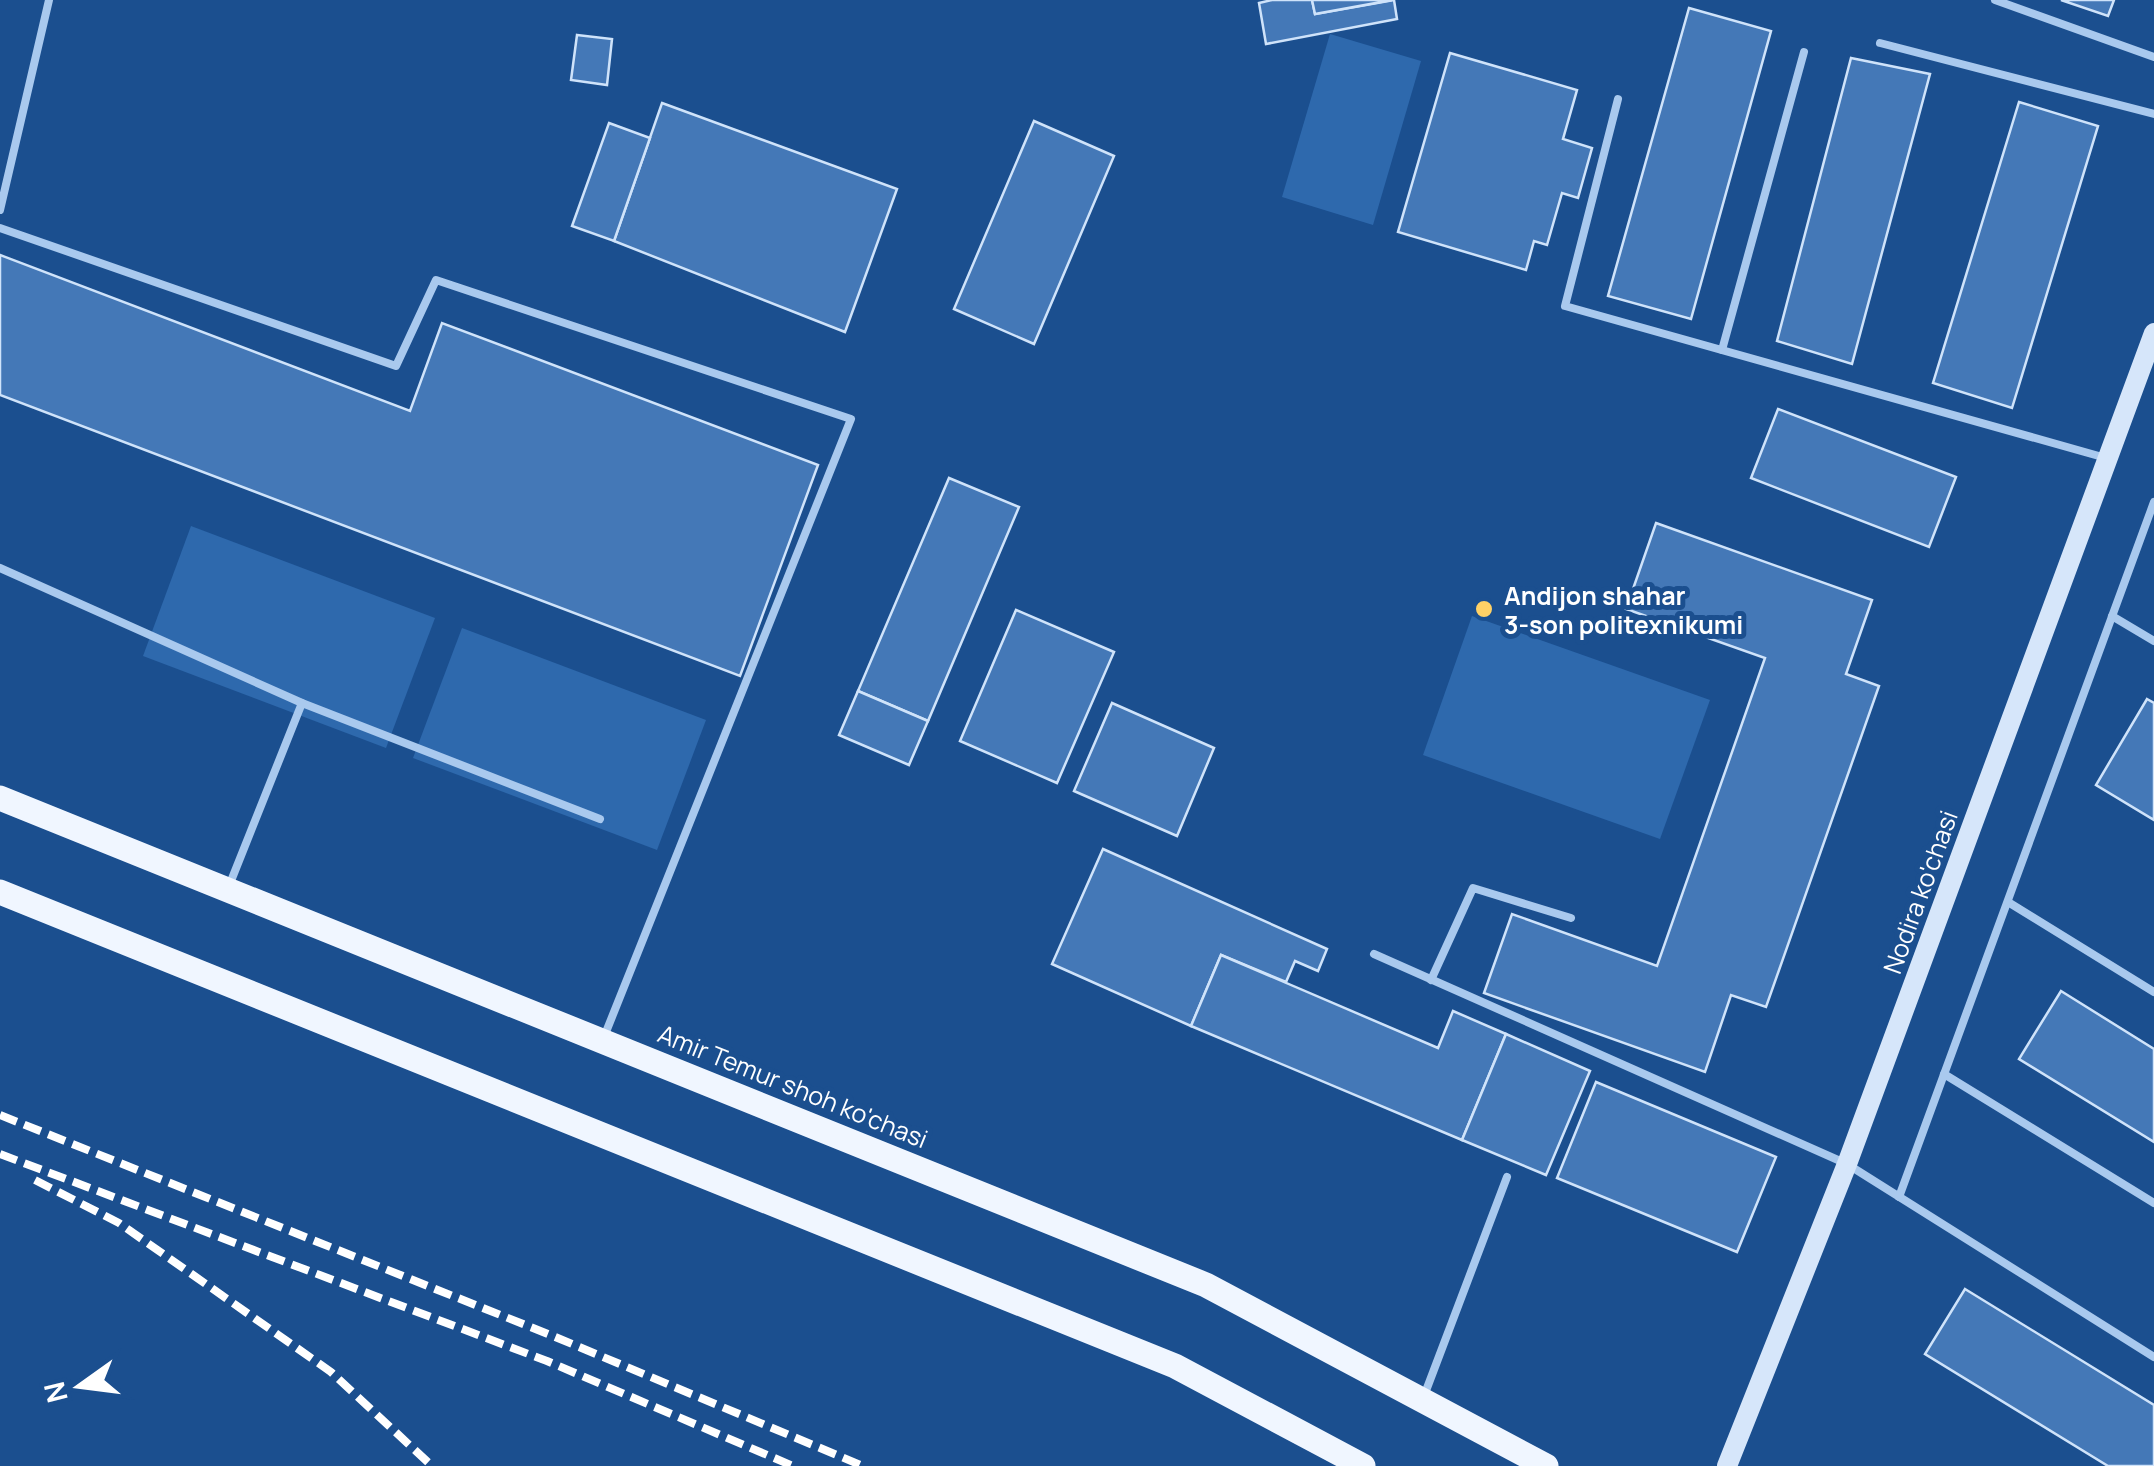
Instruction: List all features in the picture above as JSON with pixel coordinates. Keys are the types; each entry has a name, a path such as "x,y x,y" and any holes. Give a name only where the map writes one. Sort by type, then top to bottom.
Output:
{"main road":[{"name":"Amir Temur shoh ko'chasi","path":"0,798 1206,1285 1546,1466"},
{"path":"0,892 1175,1366 1363,1466"}],"street":[{"name":"Nodira ko'chasi","path":"1727,1466 1847,1164 2154,333"}],"lane":[{"path":"0,210 50,0"},
{"path":"1995,0 2154,56"},
{"path":"1880,43 2154,114"},
{"path":"1722,350 1804,52"},
{"path":"1618,99 1565,306 2107,458"},
{"path":"0,228 396,366 436,280 851,419 602,1041"},
{"path":"1899,1198 2154,502"},
{"path":"0,568 302,703 600,819"},
{"path":"2112,616 2154,641"},
{"path":"228,890 302,703"},
{"path":"1431,980 1473,888 1571,918"},
{"path":"2008,902 2154,992"},
{"path":"1374,954 1847,1164 2154,1356"},
{"path":"1944,1074 2154,1203"},
{"path":"1423,1400 1506,1177"}],"shaded area":[{"path":"1330,34 1421,61 1373,225 1282,197"},
{"path":"191,526 435,618 386,748 143,656"},
{"path":"1472,616 1710,700 1660,839 1423,755"},
{"path":"462,628 706,720 657,850 413,758"}],"building":[{"path":"1312,0 1315,14 1394,0 1397,19 1266,44 1259,3"},
{"path":"1312,0 1392,0 1315,14"},
{"path":"2061,0 2114,0 2108,16"},
{"path":"1689,8 1771,31 1691,319 1608,296"},
{"path":"577,35 612,39 607,85 571,80"},
{"path":"1450,53 1577,90 1563,139 1592,148 1578,198 1562,193 1547,245 1534,241 1526,270 1398,232"},
{"path":"1851,58 1930,74 1852,364 1777,341"},
{"path":"2019,102 2098,126 2012,408 1933,383"},
{"path":"662,103 897,189 845,332 614,241"},
{"path":"1034,121 1114,156 1034,344 954,309"},
{"path":"609,123 650,138 614,241 572,226"},
{"path":"0,255 410,411 442,323 818,465 740,676 0,395"},
{"path":"1778,409 1956,477 1929,547 1751,478"},
{"path":"949,478 1019,507 928,721 858,691"},
{"path":"1656,523 1872,600 1846,674 1879,686 1766,1007 1731,995 1705,1072 1484,993 1512,914 1657,966 1765,658 1626,609"},
{"path":"1016,610 1114,652 1057,783 960,741"},
{"path":"858,691 928,721 909,765 839,735"},
{"path":"2147,699 2154,703 2154,820 2096,785"},
{"path":"1112,703 1214,748 1177,836 1074,791"},
{"path":"1103,849 1327,949 1318,971 1295,961 1286,982 1221,955 1191,1026 1052,964"},
{"path":"1221,955 1438,1048 1453,1011 1506,1034 1462,1140 1191,1026"},
{"path":"2061,991 2154,1049 2154,1142 2019,1059"},
{"path":"1506,1034 1590,1071 1546,1175 1462,1140"},
{"path":"1596,1082 1776,1157 1737,1252 1557,1178"},
{"path":"1965,1289 2154,1405 2154,1466 2108,1466 1925,1354"}],"railway":[{"path":"0,1115 553,1336 863,1466"},
{"path":"0,1154 547,1361 793,1466"},
{"path":"35,1180 119,1223 331,1372 432,1466"}],"place":[{"name":"Andijon shahar 3-son politexnikumi","path":"1484,609"}]}
